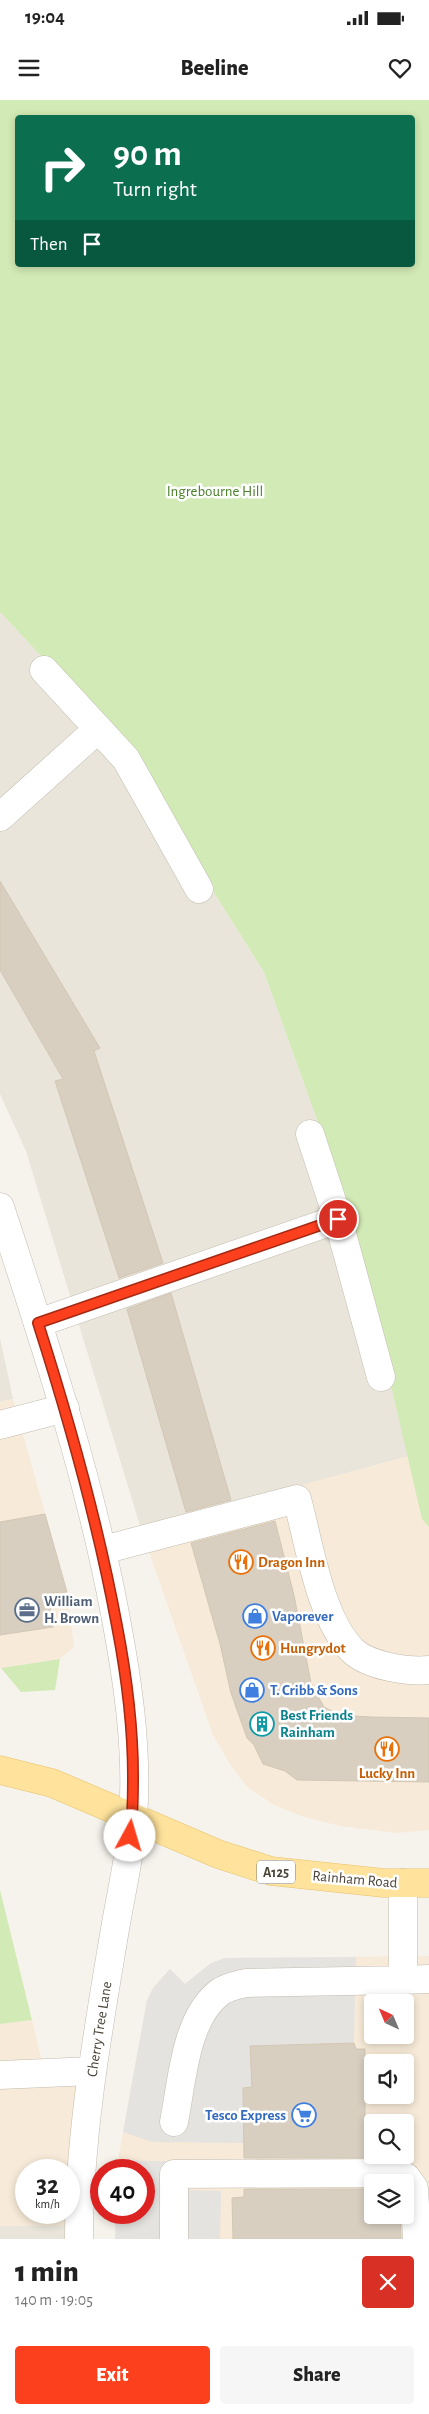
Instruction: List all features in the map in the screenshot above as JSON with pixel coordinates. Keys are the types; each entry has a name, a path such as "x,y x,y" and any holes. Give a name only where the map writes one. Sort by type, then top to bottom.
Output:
{"main road":[{"name":"Rainham Road","path":"0,1770 52,1783 133,1820 218,1854 271,1871 416,1883"}],"street":[{"path":"44,670 126,759 199,888"},
{"path":"0,817 98,729"},
{"path":"310,1134 338,1219 381,1377"},
{"name":"Cherry Tree Lane","path":"0,1206 65,1408 103,1550 129,1687 132,1726 133,1820 92,2071 79,2202 79,2239"},
{"path":"38,1323 338,1219"},
{"path":"0,1425 65,1408"},
{"path":"103,1550 297,1499 322,1592 333,1623 354,1651 382,1665 418,1672 429,1670"},
{"path":"174,2122 191,2033 201,2013 221,1991 246,1983 416,1979 416,1883"},
{"path":"0,2075 92,2071"},
{"path":"174,2239 174,2174 391,2173 406,2177 414,2188 417,2239"}],"shaded area":[{"path":"0,612 114,734 264,972 352,1217 409,1456 141,1529 26,1151 0,1094"},
{"path":"0,1338 13,1399 0,1402"},
{"path":"13,1399 67,1592 74,1647 60,1659 0,1668 0,1402"},
{"path":"409,1456 422,1519 429,1527 429,1830 397,1833 340,1826 301,1816 274,1805 247,1787 231,1766 213,1735 141,1529"},
{"path":"429,1956 429,2209 424,2209 425,2239 115,2239 116,2224 155,2224 155,2159 118,2159 147,2000 153,1988 170,1969 185,1984 211,1963 225,1958"},
{"path":"356,1957 354,2043 250,2046 252,2087 243,2088 244,2143 152,2142 123,2132 147,2000 153,1988 170,1969 185,1984 211,1963 225,1958"},
{"path":"32,2020 44,2071 92,2071 80,2213 80,2159 15,2159 15,2224 79,2225 0,2226 0,2024"},
{"path":"155,2161 191,2162 190,2190 221,2191 220,2239 115,2239 116,2224 155,2224"},
{"path":"79,2225 79,2239 0,2239 0,2226"}],"green space":[{"name":"Ingrebourne Hill","path":"0,100 429,100 429,1527 422,1519 352,1217 264,972 114,734 0,612"},
{"path":"60,1659 55,1690 21,1692 1,1668"},
{"path":"0,1890 32,2020 0,2024"}],"building":[{"path":"0,881 100,1048 94,1051 163,1263 119,1278 55,1081 63,1079 0,970"},
{"path":"171,1293 231,1500 186,1512 127,1309"},
{"path":"45,1514 67,1592 48,1593 53,1627 0,1635 0,1522"},
{"path":"275,1521 294,1595 311,1683 324,1707 339,1715 429,1718 429,1782 297,1780 285,1771 263,1764 254,1745 247,1738 231,1693 220,1644 191,1543"},
{"name":"Tesco Express","path":"354,2043 356,2049 365,2049 364,2158 244,2158 243,2088 252,2087 250,2046"},
{"path":"244,2189 364,2189 364,2224 400,2224 401,2239 233,2239 232,2198 244,2197"}],"place":[{"name":"Dragon Inn","path":"241,1562"},
{"name":"William H. Brown","path":"27,1610"},
{"name":"Vaporever","path":"255,1616"},
{"name":"Hungrydot","path":"263,1648"},
{"name":"T. Cribb & Sons","path":"252,1690"},
{"name":"Best Friends Rainham","path":"262,1724"},
{"name":"Lucky Inn","path":"387,1749"},
{"name":"Tesco Express","path":"304,2115"}],"route":[{"path":"130,1836 133,1820 132,1726 129,1687 103,1550 65,1408 38,1323 338,1219"}]}
